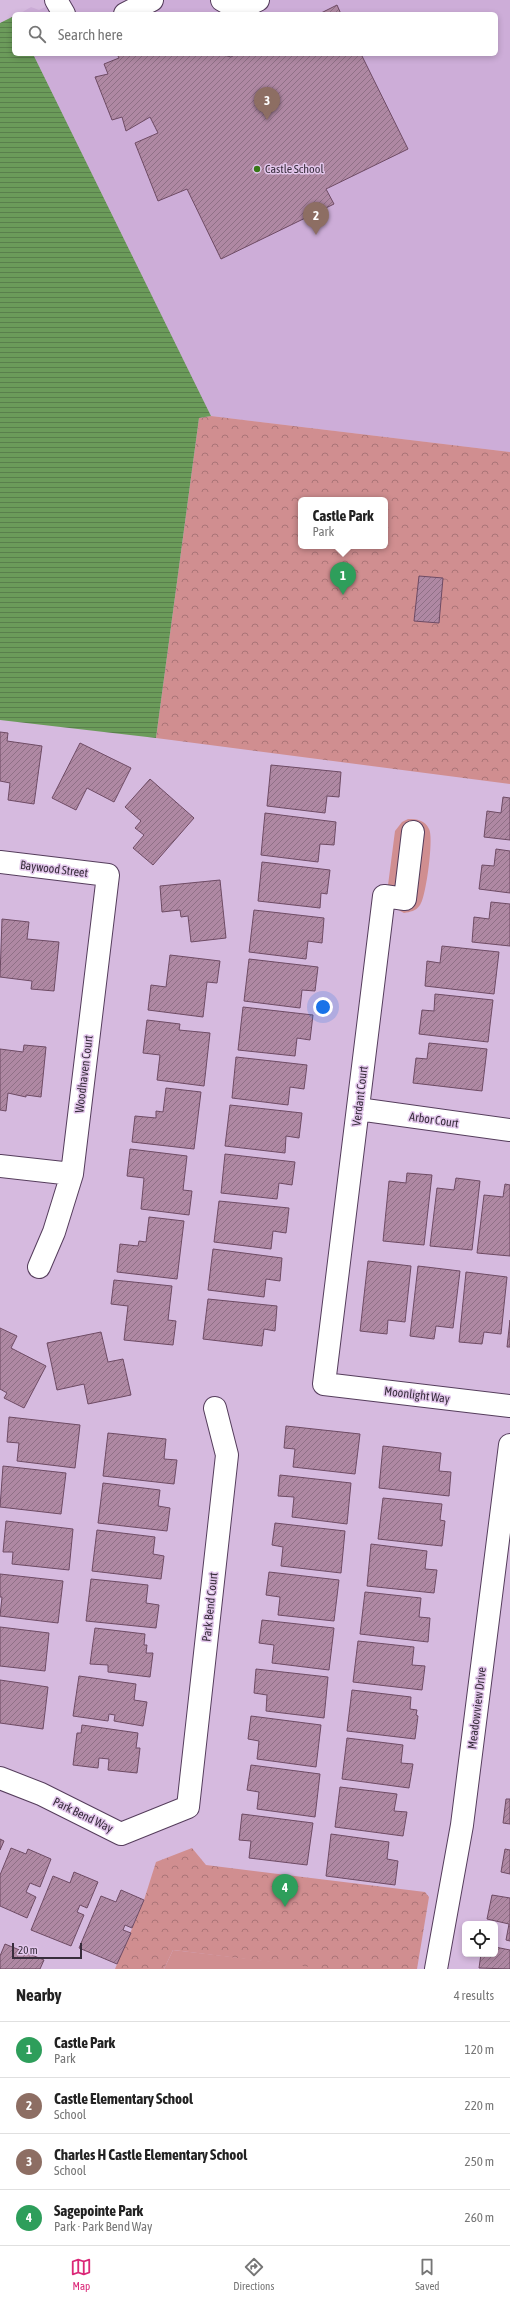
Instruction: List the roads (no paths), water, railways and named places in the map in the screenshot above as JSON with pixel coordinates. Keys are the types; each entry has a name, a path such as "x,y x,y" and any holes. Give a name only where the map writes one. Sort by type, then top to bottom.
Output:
{"street":[{"path":"56,0 63,12"},
{"path":"128,12 152,0"},
{"path":"225,2 250,4 258,0"},
{"name":"Verdant Court","path":"324,1384 384,896 405,899 413,832"},
{"name":"Baywood Street","path":"0,862 108,875"},
{"name":"Woodhaven Court","path":"39,1267 54,1232 72,1174 108,875"},
{"name":"Arbor Court","path":"358,1109 510,1130"},
{"path":"0,1166 72,1174"},
{"name":"Moonlight Way","path":"324,1384 510,1406"},
{"name":"Park Bend Court","path":"188,1807 227,1455 215,1408"},
{"name":"Meadowview Drive","path":"436,1969 462,1825 510,1445"},
{"name":"Park Bend Way","path":"0,1778 41,1794 121,1834 188,1807"}],"place":[{"name":"Charles H Castle Elementary School","path":"267,120"},
{"name":"Castle School","path":"257,169"},
{"name":"Castle Elementary School","path":"316,235"},
{"name":"Castle Park","path":"343,595"},
{"name":"Sagepointe Park","path":"285,1907"}]}
